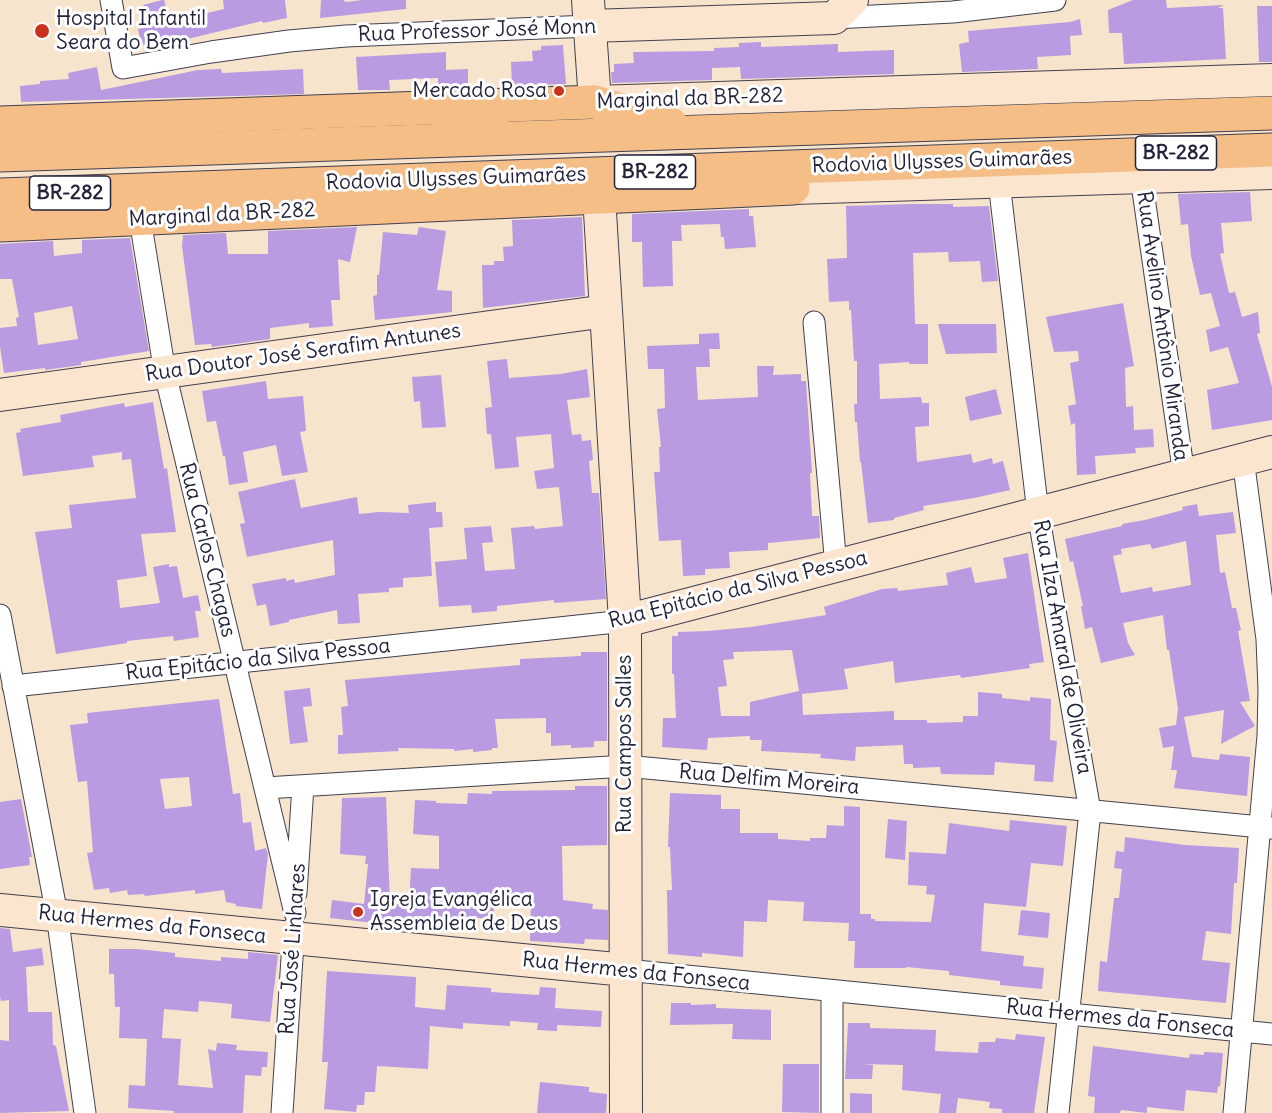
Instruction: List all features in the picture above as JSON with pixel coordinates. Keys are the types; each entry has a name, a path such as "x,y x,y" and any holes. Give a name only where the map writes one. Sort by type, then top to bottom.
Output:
{"main road":[{"name":"Marginal da BR-282","path":"0,123 595,102"},
{"path":"595,102 699,132"},
{"path":"436,141 461,125 505,105"},
{"name":"Rodovia Ulysses Guimarães","path":"0,155 1272,113"},
{"name":"Rodovia Ulysses Guimarães","path":"0,195 1272,150"},
{"path":"793,188 901,163"},
{"path":"409,181 520,200"},
{"name":"Marginal da BR-282","path":"0,225 793,188"}],"street":[{"name":"Rua Professor José Monn","path":"111,0 123,68 211,52 301,40 457,31 589,13 843,9"},
{"path":"843,9 952,12 1055,0"},
{"path":"589,13 595,102"},
{"name":"Marginal da BR-282","path":"595,102 1272,80"},
{"name":"Marginal da BR-282","path":"793,188 1272,173"},
{"name":"Rua Avelino Antônio Miranda","path":"1141,177 1184,475"},
{"name":"Rua Ilza Amaral de Oliveira","path":"999,182 1038,513 1090,811 1058,1113"},
{"name":"Rua Campos Salles","path":"599,196 625,621 626,1113"},
{"name":"Rua Carlos Chagas","path":"140,219 165,373 265,788 294,926"},
{"name":"Rua Doutor José Serafim Antunes","path":"0,396 606,311"},
{"path":"814,322 836,566"},
{"path":"1234,1113 1241,1031 1266,827 1269,639 1258,456"},
{"name":"Rua Epitácio da Silva Pessoa","path":"14,686 625,621 1258,456"},
{"path":"0,615 57,915 85,1113"},
{"name":"Rua Delfim Moreira","path":"265,788 626,766 1266,827"},
{"name":"Rua José Linhares","path":"282,1113 303,786"},
{"name":"Rua Hermes da Fonseca","path":"0,910 57,915 294,926 626,970 1272,1034"},
{"path":"832,991 832,1113"}],"building":[{"path":"164,0 170,22 224,9 223,0 285,0 287,18 263,23 262,21 175,42 174,39 141,45 138,29 149,27 143,5"},
{"path":"321,0 344,0 345,2 406,0 406,9 320,18"},
{"path":"1133,0 1166,0 1167,8 1224,5 1218,8 1223,8 1226,59 1124,64 1122,33 1109,33 1108,10"},
{"path":"1257,6 1272,6 1272,62 1259,62"},
{"path":"1080,19 1082,35 1070,36 1071,55 1037,57 1038,69 962,72 959,44 969,42 968,31 1070,22"},
{"path":"761,42 761,47 838,44 838,52 894,50 894,74 741,79 740,67 712,68 712,80 612,83 611,72 614,72 614,64 634,63 633,52 714,51 714,48 739,47 739,43"},
{"path":"563,45 566,84 512,86 511,62 533,61 532,51 541,50 541,46"},
{"path":"446,52 446,70 468,69 468,88 438,89 438,78 389,80 390,90 358,90 356,57"},
{"path":"97,67 101,90 198,70 221,69 222,73 303,69 304,94 21,102 20,86 40,84 40,81 69,79 68,73"},
{"path":"1250,192 1252,221 1221,223 1224,253 1220,254 1229,293 1235,292 1242,317 1258,312 1260,333 1257,334 1272,387 1272,420 1212,430 1207,390 1239,383 1228,347 1210,352 1206,330 1220,326 1211,293 1200,295 1191,256 1188,224 1181,225 1178,194"},
{"path":"953,204 953,207 989,206 998,281 982,282 980,261 949,262 948,252 913,253 915,324 928,324 928,364 909,364 909,362 879,364 880,399 921,397 922,403 929,403 929,426 915,427 917,462 971,454 973,463 992,458 993,464 1003,461 1010,490 923,506 924,510 894,518 894,520 868,523 857,422 855,422 857,361 854,361 851,310 849,310 849,301 829,302 827,259 847,258 846,206"},
{"path":"749,209 749,216 753,216 756,247 725,249 720,224 681,225 682,241 672,241 673,286 643,287 642,242 632,242 632,214"},
{"path":"582,217 585,296 483,308 482,265 494,265 494,261 504,261 503,247 513,246 512,220"},
{"path":"357,227 350,262 338,259 340,300 331,300 333,326 309,328 309,323 270,328 270,339 212,347 211,344 195,345 182,246 183,235 226,233 228,254 268,254 268,231"},
{"path":"419,227 446,231 437,290 452,291 452,312 375,320 373,296 377,295 377,275 379,275 383,232 417,235"},
{"path":"130,238 149,351 81,362 81,365 4,373 0,328 17,326 16,318 19,317 12,279 0,279 0,244 53,241 54,256 82,253 82,240","holes":["72,306 78,339 38,345 34,313"]},
{"path":"1123,303 1134,366 1125,368 1126,407 1133,406 1134,430 1153,429 1154,447 1135,448 1136,453 1095,456 1096,474 1077,475 1075,423 1071,425 1068,406 1076,404 1070,363 1079,361 1078,351 1054,352 1046,317"},
{"path":"938,324 996,324 997,353 946,354"},
{"path":"719,333 720,349 709,349 710,367 696,367 698,400 758,397 757,366 774,366 773,375 801,374 801,381 806,381 812,473 810,473 812,516 819,516 820,538 768,543 768,550 729,552 730,568 705,569 705,575 683,576 681,540 659,541 654,472 660,472 659,447 661,447 657,409 665,408 664,369 648,369 647,346 699,344 699,334"},
{"path":"507,359 509,378 561,374 587,369 590,397 567,400 572,435 581,434 582,441 591,440 593,460 589,461 592,493 599,493 606,599 554,603 554,600 497,606 497,611 472,613 471,605 439,607 435,562 467,559 464,528 491,526 493,542 482,543 485,571 515,569 511,528 534,526 535,529 563,526 559,487 537,489 534,471 554,468 551,434 516,437 519,467 495,469 491,434 487,434 485,408 492,407 487,361"},
{"path":"441,375 446,427 422,428 420,401 414,402 412,377"},
{"path":"266,381 268,399 303,396 306,431 300,432 308,472 282,476 276,445 243,452 248,482 229,485 225,456 223,456 216,421 207,422 202,391"},
{"path":"996,389 1002,414 970,421 965,397"},
{"path":"153,402 164,469 167,468 176,532 141,534 147,576 117,580 120,608 160,603 153,567 169,564 169,567 177,566 183,598 198,595 201,611 195,611 199,637 174,641 173,636 127,641 127,643 56,654 35,532 72,528 69,505 136,498 131,459 122,460 122,452 92,456 94,467 23,476 16,433 21,432 20,429 61,422 60,415 124,403 125,407"},
{"path":"295,479 301,508 357,497 359,514 409,513 408,505 436,502 436,512 442,512 443,527 429,528 432,576 403,578 403,587 389,588 389,592 358,594 360,623 338,624 337,610 270,626 266,604 257,606 252,584 286,578 286,581 294,579 295,583 335,575 333,540 247,557 240,524 245,523 238,492"},
{"path":"1197,504 1199,516 1233,512 1236,533 1216,535 1220,573 1225,572 1232,608 1236,608 1241,630 1238,631 1250,701 1240,702 1255,726 1221,744 1224,710 1184,717 1192,757 1219,760 1220,754 1250,757 1247,796 1174,788 1177,770 1171,770 1174,746 1163,748 1159,728 1176,725 1178,709 1163,615 1123,623 1128,643 1135,655 1101,663 1092,627 1085,629 1081,606 1083,606 1073,561 1070,562 1065,539 1183,510 1182,507","holes":["1186,541 1191,585 1153,592 1152,587 1121,593 1113,556 1122,554 1121,549 1150,544 1152,549"]},
{"path":"1028,553 1044,662 1029,664 1030,668 961,678 960,675 895,683 893,661 844,669 848,689 802,694 803,715 894,711 894,720 927,720 927,723 963,722 963,716 978,716 978,692 1002,694 1002,698 1030,701 1030,697 1051,699 1050,740 1057,741 1053,782 1034,781 1035,765 995,762 994,775 941,774 940,767 913,768 913,764 904,764 903,745 856,747 855,761 820,758 821,754 761,751 762,740 750,740 750,736 708,738 707,750 662,747 663,718 676,718 674,674 672,674 672,636 678,636 678,632 751,627 826,615 824,607 882,589 897,588 898,591 948,585 946,573 971,567 975,583 1007,578 1003,558","holes":["792,650 799,691 750,702 750,716 721,716 718,687 727,686 723,660 734,659 733,652"]},
{"path":"581,652 607,652 607,741 594,741 594,747 551,746 551,733 546,733 546,718 495,719 498,748 492,748 492,750 473,752 473,749 454,751 454,749 398,748 399,751 338,754 338,735 343,735 341,707 348,706 345,680 520,665 520,659 581,656"},
{"path":"310,688 312,706 303,707 308,742 290,744 284,691"},
{"path":"219,699 233,794 240,793 243,823 251,822 255,851 266,848 268,854 262,909 236,906 236,904 226,902 224,890 195,894 195,890 145,896 144,894 128,895 127,890 110,893 109,888 94,890 87,853 93,852 87,781 78,782 70,725 88,723 87,713","holes":["189,777 192,806 165,809 160,779"]},
{"path":"575,786 607,786 607,845 562,846 563,900 593,904 592,909 608,910 608,940 585,939 584,944 530,941 531,900 495,900 493,919 462,917 462,930 431,928 431,921 384,919 383,924 330,918 332,900 364,904 368,864 365,864 366,856 340,854 342,798 386,797 390,904 409,904 411,868 439,869 439,836 413,834 415,800 467,804 468,793 575,790"},
{"path":"670,793 721,795 721,809 740,809 740,833 778,833 778,839 810,841 810,838 826,838 827,825 844,826 844,806 860,807 860,914 871,914 871,919 875,921 931,922 935,895 926,894 927,886 908,885 909,852 946,854 949,823 1009,831 1010,820 1067,826 1063,866 1031,863 1026,907 984,903 981,951 1024,956 1023,966 1044,968 1042,989 1000,985 1000,981 949,975 949,971 906,967 854,968 855,941 848,941 849,923 803,921 804,902 768,900 767,922 744,921 743,957 702,953 702,957 668,954 667,890 672,890 670,847 668,847"},
{"path":"21,799 32,857 29,857 30,865 0,869 0,802"},
{"path":"888,819 907,821 905,860 885,858"},
{"path":"1125,837 1185,845 1239,848 1231,934 1206,931 1202,960 1230,963 1226,1003 1098,991 1100,961 1107,962 1114,898 1119,898 1122,869 1114,868 1116,851 1124,852"},
{"path":"1021,910 1050,913 1048,938 1018,935"},
{"path":"0,928 10,929 13,952 42,948 44,965 26,967 28,1012 52,1012 53,1045 56,1046 69,1111 0,1113 0,1040 9,1041 9,1000 1,1001 0,997"},
{"path":"109,949 175,953 175,957 221,961 221,957 248,959 248,952 278,955 270,1022 231,1018 232,1004 199,1001 198,1012 164,1009 162,1038 181,1039 178,1085 213,1088 208,1049 216,1051 217,1043 237,1045 236,1050 268,1052 267,1067 262,1067 261,1076 245,1075 243,1113 174,1113 174,1111 128,1108 129,1085 145,1086 147,1039 119,1038 120,1007 115,1007 114,974 109,974"},
{"path":"327,971 416,977 415,1007 445,1010 447,985 491,988 491,992 539,995 540,987 556,988 555,1008 602,1011 601,1027 557,1025 557,1031 537,1030 538,1023 510,1021 510,1026 463,1023 463,1029 430,1026 428,1069 377,1066 375,1092 365,1092 364,1105 357,1105 356,1112 324,1109 328,1062 322,1062"},
{"path":"671,1003 716,1004 716,1008 771,1010 771,1040 732,1039 733,1024 670,1025"},
{"path":"848,1023 870,1023 870,1028 936,1030 935,1051 978,1053 979,1042 995,1042 996,1038 1015,1040 1016,1034 1045,1037 1034,1113 1002,1113 1002,1109 989,1108 990,1102 958,1098 956,1113 939,1113 941,1094 902,1090 903,1065 863,1064 873,1065 872,1079 845,1079"},
{"path":"1093,1046 1189,1058 1190,1054 1223,1053 1220,1087 1218,1086 1217,1093 1186,1090 1184,1111 1147,1107 1147,1113 1121,1110 1120,1113 1094,1113 1095,1097 1088,1096"},
{"path":"783,1064 819,1064 819,1113 782,1112"},
{"path":"540,1082 589,1087 589,1092 607,1094 606,1113 537,1113"},
{"path":"850,1093 872,1094 872,1113 850,1113"}],"place":[{"name":"Hospital Infantil Seara do Bem","path":"42,31"},
{"name":"Mercado Rosa","path":"559,91"},
{"name":"Igreja Evangélica Assembleia de Deus","path":"358,912"}]}
